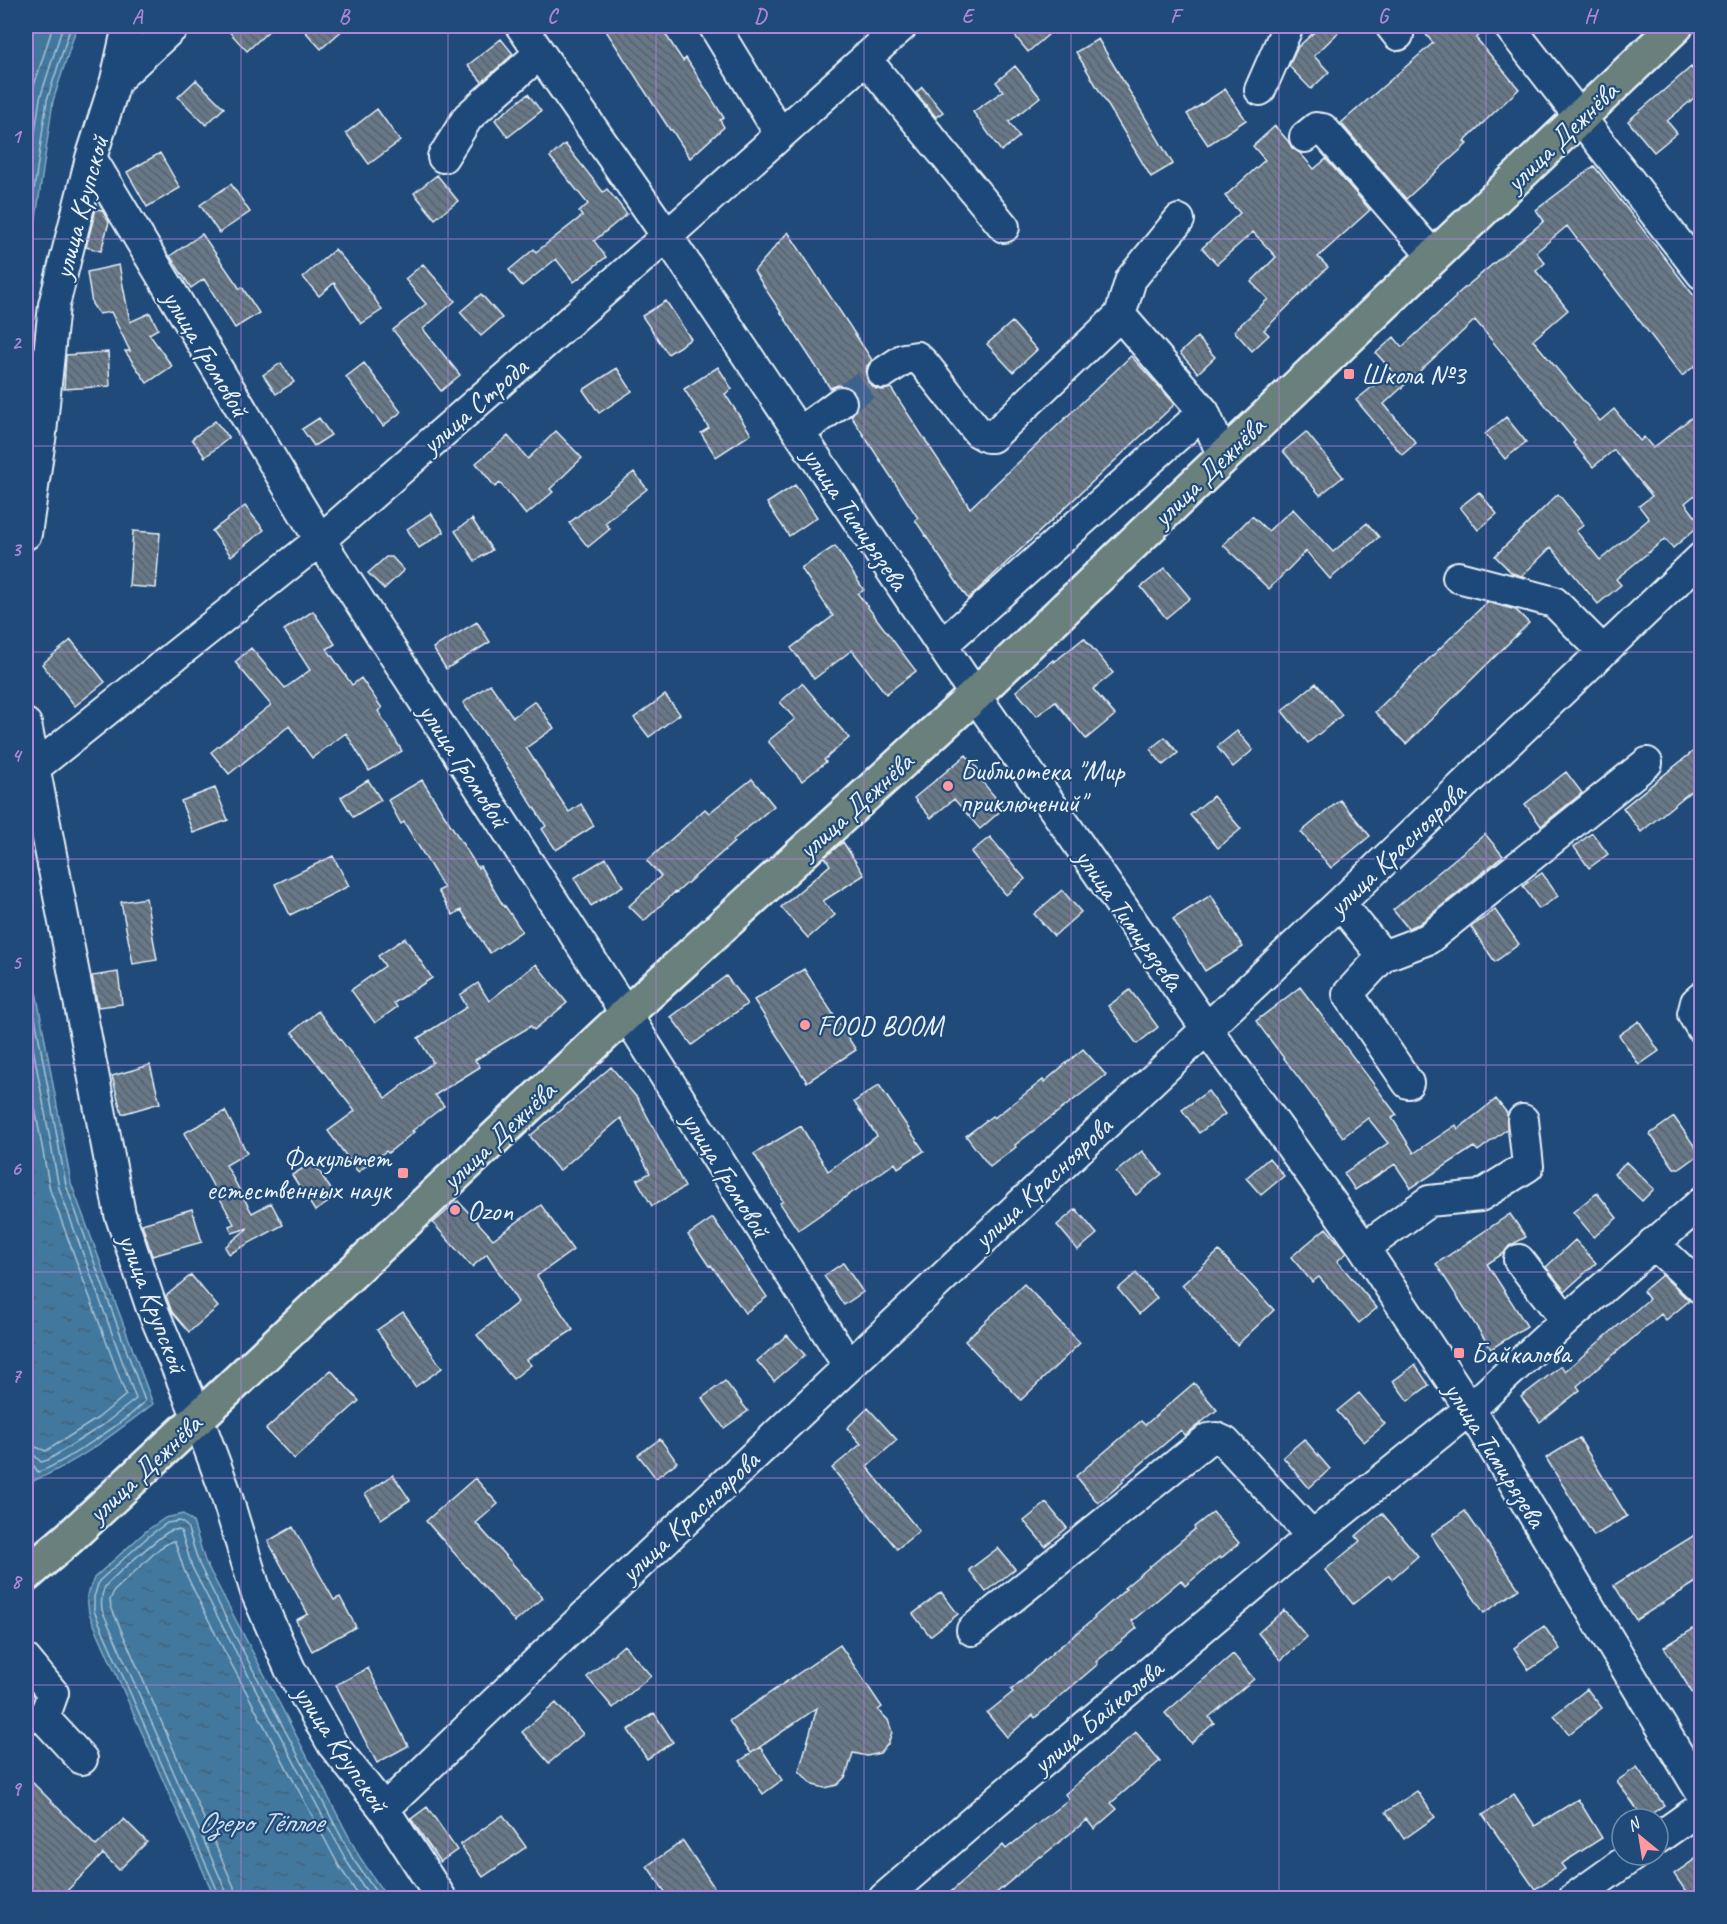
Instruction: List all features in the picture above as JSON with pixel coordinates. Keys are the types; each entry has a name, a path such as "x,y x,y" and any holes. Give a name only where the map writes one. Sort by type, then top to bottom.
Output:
{"main road":[{"name":"улица Дежнёва","path":"26,1575 198,1418 626,1014 975,695 1676,26"}],"street":[{"name":"улица Крупской","path":"26,534 41,433 54,305 91,158 116,80 128,26"},
{"path":"116,80 174,26"},
{"name":"улица Тимирязева","path":"520,26 667,236 975,695 1206,1028 1364,1248 1470,1409 1701,1794"},
{"path":"714,26 780,134"},
{"name":"улица Строда","path":"33,769 320,540 667,236 902,26"},
{"path":"1260,90 1288,26"},
{"path":"1509,26 1701,274"},
{"path":"443,157 468,117 539,54"},
{"path":"866,58 1004,227"},
{"path":"1305,137 1316,128 1323,129 1434,257"},
{"name":"улица Громовой","path":"91,158 320,540 626,1014 848,1365"},
{"path":"883,373 904,359 917,357 926,365 978,432 992,437 1120,315 1131,279 1179,220"},
{"path":"1120,315 1204,412 1223,457"},
{"path":"799,433 841,402"},
{"path":"942,645 1204,412"},
{"name":"улица Красноярова","path":"384,1809 848,1365 1340,903 1701,557"},
{"path":"1458,577 1554,602 1603,651"},
{"name":"улица Крупской","path":"26,724 120,1214 151,1306 198,1418 225,1491 256,1592 290,1669 333,1744 384,1809 441,1899"},
{"path":"1408,1083 1348,994 1383,956 1428,939 1647,764"},
{"path":"1340,903 1383,956"},
{"path":"1701,997 1696,1002 1693,1014 1701,1029"},
{"path":"1364,1248 1429,1202 1480,1196 1528,1166 1523,1120"},
{"name":"улица Байкалова","path":"884,1899 1000,1797 1312,1536 1470,1409 1566,1320 1701,1202"},
{"path":"1653,1243 1701,1288"},
{"path":"1519,1260 1566,1320"},
{"path":"972,1630 1208,1440 1216,1438 1225,1442 1312,1536"},
{"path":"26,1660 53,1693 44,1718 82,1758"},
{"path":"1670,1829 1701,1807"},
{"path":"1574,1899 1618,1867"}],"water":[{"path":"26,26 77,26 53,101 26,287"},
{"path":"26,936 71,1183 153,1404 80,1456 33,1481 26,1461"},
{"name":"Озеро Тёплое","path":"183,1514 193,1522 205,1561 359,1856 387,1898 215,1898 89,1613 87,1597 94,1578 146,1531 165,1518"}],"building":[{"path":"224,26 274,26 247,51"},
{"path":"300,26 347,26 321,49"},
{"path":"603,26 660,26 683,61 686,58 724,118 720,120 724,127 690,158 670,130"},
{"path":"1007,26 1040,26 1048,35 1028,52"},
{"path":"1321,26 1345,26 1314,56 1329,72 1311,89 1289,66 1298,47"},
{"path":"1419,26 1490,26 1476,38 1519,89 1464,141 1467,144 1406,199 1341,123 1433,43"},
{"path":"501,39 513,54 482,82 468,65"},
{"path":"1098,39 1173,164 1151,177 1076,52"},
{"path":"1015,66 1040,97 1009,122 1019,137 1001,151 973,112 1003,91 996,82"},
{"path":"1691,67 1701,80 1701,92 1667,121 1677,133 1654,152 1628,121"},
{"path":"196,80 224,108 206,125 178,97"},
{"path":"922,87 943,112 936,117 916,93"},
{"path":"1225,89 1246,120 1208,145 1187,114"},
{"path":"528,94 541,111 508,137 495,120"},
{"path":"377,109 400,141 369,164 346,133"},
{"path":"1275,126 1292,148 1300,153 1314,169 1326,159 1370,210 1318,257 1328,267 1264,330 1269,335 1252,351 1234,331 1268,299 1251,282 1276,257 1253,232 1217,264 1202,248 1240,213 1225,196 1265,160 1253,146"},
{"path":"565,144 603,192 607,189 627,214 594,241 606,257 574,282 556,259 522,286 509,270 534,249 536,252 582,216 579,212 588,204 550,157"},
{"path":"160,153 180,188 147,207 127,172"},
{"path":"1594,166 1701,305 1701,361 1682,376 1567,226 1536,252 1545,263 1536,271 1568,310 1533,340 1600,421 1614,409 1640,441 1644,437 1653,448 1701,410 1701,490 1685,503 1701,524 1673,548 1665,539 1616,579 1621,585 1598,604 1551,547 1522,576 1512,573 1495,556 1558,494 1584,525 1576,531 1600,560 1649,519 1639,506 1652,496 1614,450 1593,467 1573,443 1575,441 1475,320 1384,404 1416,443 1402,455 1356,400 1392,371 1376,353 1394,337 1402,347 1455,296 1544,221 1536,210"},
{"path":"437,175 458,201 435,219 414,193"},
{"path":"231,184 250,212 219,233 200,205"},
{"path":"96,209 102,210 109,222 101,251 86,247"},
{"path":"788,232 872,360 867,366 868,382 876,389 891,388 970,508 1131,356 1175,404 968,599 915,520 918,518 851,416 857,408 858,401 855,392 847,386 838,385 830,388 754,271"},
{"path":"202,234 259,313 235,328 204,279 191,288 170,256"},
{"path":"335,249 365,284 382,310 361,324 334,283 319,296 303,277"},
{"path":"423,264 455,301 423,329 460,375 441,391 393,330 426,304 405,279"},
{"path":"119,265 130,322 150,313 158,329 149,334 172,366 147,383 125,351 130,351 111,312 99,314 92,304 87,272"},
{"path":"481,294 502,318 481,336 460,312"},
{"path":"666,301 691,339 668,354 642,316"},
{"path":"1012,322 1037,350 1013,372 987,344"},
{"path":"1197,337 1215,357 1198,373 1180,353"},
{"path":"108,352 110,386 64,389 66,355"},
{"path":"281,363 294,382 276,394 263,375"},
{"path":"364,363 401,412 383,426 346,377"},
{"path":"718,367 732,389 725,394 751,434 716,457 701,433 709,428 684,389"},
{"path":"617,368 632,391 599,413 583,390"},
{"path":"1506,417 1526,442 1505,459 1485,434"},
{"path":"319,418 331,435 314,446 302,429"},
{"path":"215,421 229,438 205,457 192,439"},
{"path":"556,431 582,458 550,489 553,492 526,515 500,483 495,487 476,463 508,436 528,459"},
{"path":"1306,432 1343,477 1320,495 1283,451"},
{"path":"634,472 647,489 605,523 610,529 588,547 569,523"},
{"path":"795,485 817,517 789,536 767,503"},
{"path":"1479,492 1497,514 1478,530 1460,507"},
{"path":"245,506 264,530 231,556 212,531"},
{"path":"1293,509 1333,552 1367,523 1379,537 1330,579 1306,551 1269,589 1223,545 1252,516 1268,531"},
{"path":"431,513 444,532 419,548 407,529"},
{"path":"472,519 492,550 475,561 455,531"},
{"path":"133,531 160,533 156,588 129,586"},
{"path":"835,546 864,590 858,594 916,671 886,694 852,650 814,679 791,648 833,616 801,568"},
{"path":"386,557 392,557 404,570 384,589 368,573"},
{"path":"1165,568 1190,598 1166,618 1141,587"},
{"path":"1487,602 1516,610 1529,623 1406,744 1375,712"},
{"path":"313,611 335,644 327,649 352,685 361,678 382,708 378,711 402,751 369,771 346,733 312,758 289,726 229,774 211,752 271,705 235,662 251,648 285,688 310,670 284,630"},
{"path":"477,622 490,642 446,669 433,648"},
{"path":"1084,638 1113,673 1093,689 1115,715 1086,739 1055,701 1037,716 1016,691"},
{"path":"71,640 105,682 75,706 42,664"},
{"path":"802,683 849,738 824,760 826,762 802,781 768,741 795,719 780,702"},
{"path":"1316,683 1342,715 1308,743 1282,711"},
{"path":"490,684 513,717 535,701 554,728 526,748 569,812 581,804 594,826 556,850 542,829 546,826 463,703"},
{"path":"665,695 680,714 649,737 634,718"},
{"path":"1237,731 1253,750 1233,767 1217,747"},
{"path":"1165,737 1178,753 1163,765 1150,749"},
{"path":"1701,745 1701,783 1641,832 1623,808"},
{"path":"966,755 983,775 979,778 1004,808 980,829 954,799 931,818 914,798"},
{"path":"1566,772 1582,793 1541,826 1525,804"},
{"path":"752,779 774,806 644,921 629,906 661,876 647,861 705,809 709,813"},
{"path":"368,780 381,800 353,817 341,797"},
{"path":"422,780 478,868 480,866 504,907 522,931 490,953 461,910 453,915 438,891 444,888 404,822 401,824 388,800"},
{"path":"215,788 228,820 193,833 181,801"},
{"path":"1213,796 1241,829 1218,848 1190,815"},
{"path":"1340,800 1370,836 1331,868 1301,832"},
{"path":"1592,833 1608,854 1589,868 1574,847"},
{"path":"1485,834 1503,856 1419,924 1408,928 1393,910"},
{"path":"990,837 1025,879 1006,895 971,852"},
{"path":"843,842 864,875 823,901 835,915 808,938 781,907 830,865 825,857"},
{"path":"333,856 349,886 290,915 275,884"},
{"path":"606,858 623,886 591,906 574,878"},
{"path":"1542,873 1558,896 1539,909 1523,886"},
{"path":"1062,890 1081,912 1054,936 1034,914"},
{"path":"1211,895 1243,947 1205,971 1173,919"},
{"path":"146,898 157,960 133,964 121,902"},
{"path":"1495,910 1519,944 1495,962 1471,927"},
{"path":"405,938 432,978 394,1003 397,1007 375,1023 351,990 385,966 378,956"},
{"path":"536,964 567,1003 534,1030 531,1026 475,1060 480,1067 435,1095 444,1106 388,1153 386,1151 358,1172 328,1131 355,1111 292,1032 318,1011 386,1098 433,1062 418,1038 467,1007 460,995 478,983 489,1001"},
{"name":"FOOD BOOM","path":"804,969 856,1050 807,1082 754,1000"},
{"path":"118,972 122,1004 98,1007 92,976"},
{"path":"726,976 747,1004 692,1045 671,1017"},
{"path":"1300,987 1397,1115 1392,1118 1414,1153 1456,1125 1458,1129 1496,1099 1507,1113 1507,1129 1478,1151 1474,1147 1411,1188 1395,1164 1355,1190 1344,1173 1388,1143 1368,1118 1343,1137 1256,1021"},
{"path":"1130,990 1158,1027 1137,1044 1108,1006"},
{"path":"1639,1021 1659,1051 1639,1065 1619,1035"},
{"path":"1083,1049 1106,1075 990,1167 966,1136 992,1116 994,1118 1043,1080 1044,1082"},
{"path":"150,1065 160,1103 122,1114 112,1076"},
{"path":"611,1067 638,1099 685,1187 652,1206 637,1180 650,1173 621,1118 559,1171 530,1136"},
{"path":"879,1085 924,1151 898,1168 895,1163 798,1230 780,1203 783,1201 754,1154 801,1126 828,1171 877,1136 854,1102"},
{"path":"1208,1091 1225,1114 1199,1133 1182,1110"},
{"path":"225,1111 247,1153 226,1165 252,1213 271,1203 283,1225 229,1254 225,1247 248,1228 232,1233 229,1226 234,1224 184,1133"},
{"path":"1674,1117 1700,1154 1681,1168 1674,1168 1650,1134"},
{"path":"1142,1151 1162,1174 1136,1195 1116,1172"},
{"path":"1269,1158 1284,1176 1261,1195 1246,1178"},
{"path":"313,1162 336,1197 315,1211 292,1175"},
{"path":"1626,1162 1654,1189 1642,1201 1614,1174"},
{"path":"1597,1193 1617,1218 1594,1237 1573,1212"},
{"path":"458,1201 493,1239 541,1205 573,1250 537,1276 573,1330 526,1360 531,1365 513,1379 477,1335 518,1302 487,1254 472,1267 433,1223"},
{"path":"192,1209 202,1242 152,1256 142,1224"},
{"path":"1076,1209 1097,1234 1078,1250 1057,1225"},
{"path":"1510,1214 1526,1237 1509,1246 1504,1253 1487,1264 1527,1326 1491,1349 1436,1264"},
{"path":"713,1218 767,1297 745,1313 688,1235"},
{"path":"1326,1228 1347,1253 1337,1261 1377,1308 1359,1323 1319,1277 1312,1282 1291,1257"},
{"path":"1575,1240 1596,1263 1565,1291 1546,1267"},
{"path":"1219,1251 1274,1310 1237,1345 1182,1285"},
{"path":"843,1263 863,1292 844,1305 824,1276"},
{"path":"1136,1273 1157,1298 1139,1314 1118,1289"},
{"path":"191,1275 218,1307 189,1332 172,1312 166,1296"},
{"path":"1662,1275 1689,1301 1666,1320 1661,1314 1577,1386 1580,1390 1540,1422 1521,1397 1561,1366 1565,1371 1649,1299 1643,1291"},
{"path":"1024,1284 1080,1343 1021,1400 965,1341"},
{"path":"403,1312 442,1368 415,1387 377,1330"},
{"path":"787,1335 805,1355 774,1381 757,1361"},
{"path":"1415,1365 1429,1385 1408,1401 1393,1381"},
{"path":"331,1370 359,1401 294,1459 266,1429"},
{"path":"725,1381 748,1411 724,1428 702,1398"},
{"path":"1194,1383 1217,1410 1185,1435 1181,1430 1098,1503 1076,1476 1141,1421 1145,1425"},
{"path":"1359,1393 1385,1424 1364,1442 1337,1411"},
{"path":"868,1408 897,1440 867,1467 919,1531 897,1549 832,1468 861,1444 847,1428"},
{"path":"1579,1438 1627,1516 1594,1536 1546,1458"},
{"path":"660,1439 677,1462 656,1478 638,1455"},
{"path":"1304,1439 1330,1469 1309,1488 1283,1457"},
{"path":"393,1475 410,1500 381,1519 365,1494"},
{"path":"475,1478 498,1504 476,1523 543,1598 515,1622 426,1521"},
{"path":"1046,1503 1067,1528 1045,1546 1024,1521"},
{"path":"1465,1511 1519,1589 1484,1613 1431,1535"},
{"path":"1213,1512 1239,1543 1185,1586 1181,1580 1132,1621 1137,1628 1096,1662 1098,1664 1035,1718 1033,1715 1007,1737 987,1713 1013,1692 1011,1690 1057,1649 1095,1618 1126,1589 1124,1588"},
{"path":"1382,1513 1418,1556 1392,1579 1389,1575 1353,1604 1325,1570 1360,1541 1356,1536"},
{"path":"293,1527 334,1600 340,1597 356,1627 312,1651 296,1620 308,1614 268,1541"},
{"path":"1701,1531 1701,1579 1636,1620 1614,1585"},
{"path":"998,1548 1015,1569 986,1592 969,1570"},
{"path":"941,1592 958,1614 930,1636 913,1614"},
{"path":"1284,1610 1307,1637 1281,1660 1258,1633"},
{"path":"1701,1624 1701,1707 1664,1647"},
{"path":"1544,1626 1560,1649 1529,1670 1514,1648"},
{"path":"624,1645 651,1676 613,1708 587,1677"},
{"path":"840,1645 882,1707 878,1710 888,1720 892,1732 888,1744 880,1753 867,1756 853,1753 846,1776 837,1785 825,1788 813,1785 799,1771 817,1708 751,1753 729,1721"},
{"path":"1233,1654 1254,1679 1209,1717 1214,1723 1191,1743 1165,1713"},
{"path":"368,1668 408,1746 377,1763 336,1685"},
{"path":"1587,1689 1602,1708 1569,1734 1554,1715"},
{"path":"556,1703 583,1734 549,1763 522,1732"},
{"path":"654,1713 673,1742 647,1759 628,1730"},
{"path":"1136,1732 1160,1761 1111,1803 1117,1809 1094,1829 1087,1820 989,1899 943,1899 1003,1845 1006,1849 1069,1799 1065,1794"},
{"path":"760,1747 782,1780 763,1794 740,1761"},
{"path":"1637,1767 1664,1805 1635,1807 1617,1781"},
{"path":"26,1776 96,1846 124,1819 147,1842 119,1870 103,1854 59,1899 26,1899"},
{"path":"1417,1791 1435,1817 1404,1839 1386,1812"},
{"path":"1514,1794 1535,1826 1578,1799 1602,1838 1561,1864 1565,1869 1535,1889 1483,1815"},
{"path":"427,1807 457,1850 440,1862 411,1819"},
{"path":"503,1815 526,1847 483,1877 460,1845"},
{"path":"683,1841 722,1899 670,1899 647,1866"},
{"path":"1701,1855 1701,1899 1691,1899 1674,1874"}],"tunnel":[{"path":"841,402 883,373"}],"place":[{"name":"Школа №3","path":"1349,374"},
{"name":"Библиотека \"Мир приключений\"","path":"948,786"},
{"name":"FOOD BOOM","path":"805,1025"},
{"name":"Факультет естественных наук","path":"403,1173"},
{"name":"Ozon","path":"455,1210"},
{"name":"Байкалова","path":"1459,1353"}]}
